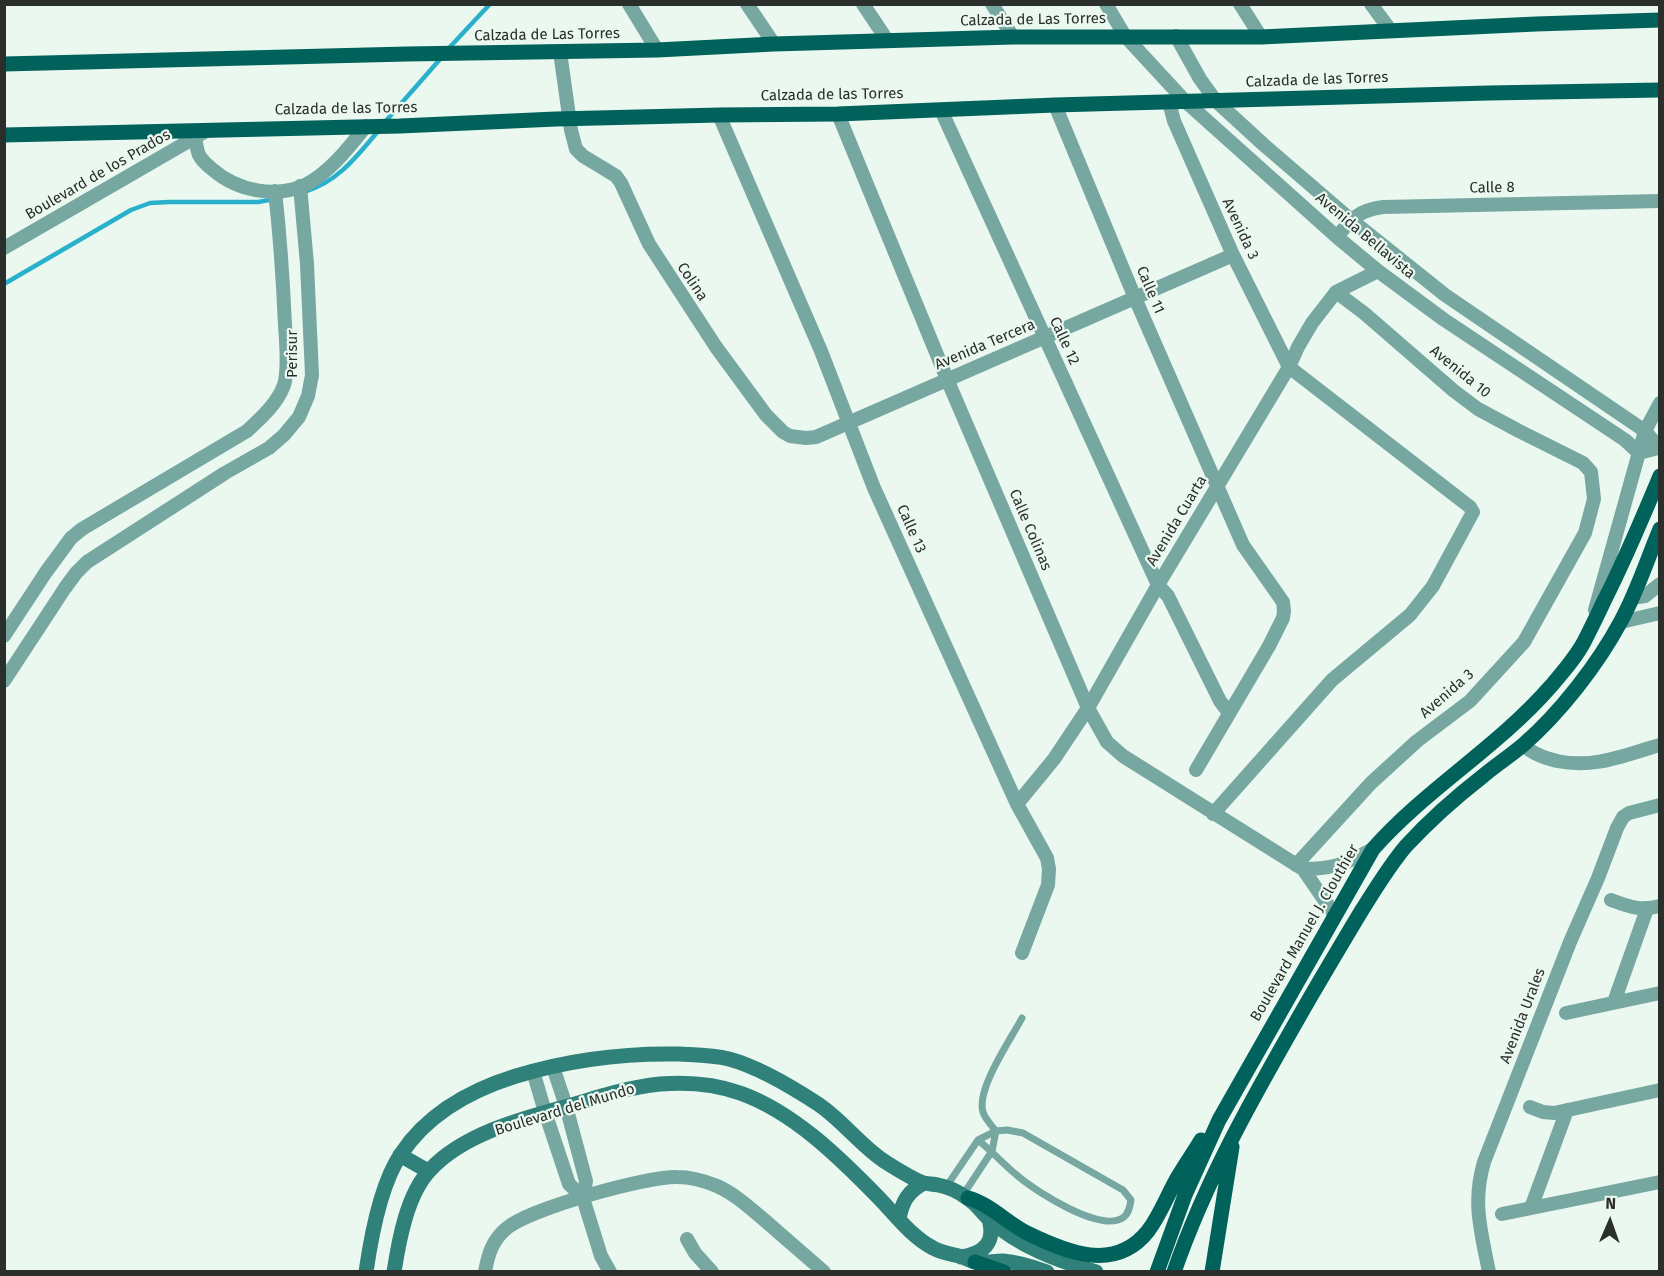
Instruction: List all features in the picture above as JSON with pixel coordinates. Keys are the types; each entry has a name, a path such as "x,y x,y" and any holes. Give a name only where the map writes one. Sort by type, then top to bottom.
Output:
{"main road":[{"name":"Calzada de Las Torres","path":"4,64 657,50 1013,37 1262,37 1659,20"},
{"name":"Calzada de las Torres","path":"4,135 400,126 719,115 838,114 1185,101 1659,90"},
{"name":"Boulevard Manuel J. Clouthier","path":"1157,1272 1185,1195 1219,1120 1373,849 1416,806 1492,742 1551,687 1586,640 1628,555 1659,476"},
{"path":"1174,1272 1206,1188 1234,1134 1336,953 1379,882 1406,846 1433,819 1481,777 1523,745 1569,698 1621,622 1659,529"},
{"path":"966,1197 977,1200 1028,1233 1071,1251 1093,1256 1115,1253 1135,1244 1148,1232 1178,1176 1205,1135 1219,1120"},
{"path":"1212,1272 1234,1134"},
{"path":"968,1259 1004,1272"}],"street":[{"path":"629,4 657,50"},
{"path":"747,4 774,44"},
{"path":"863,4 887,40"},
{"path":"992,4 1013,37"},
{"name":"Avenida Bellavista","path":"1106,4 1125,36 1185,101 1337,237 1378,271 1443,319 1625,440 1639,453"},
{"path":"1240,4 1262,37"},
{"path":"1371,4 1390,32"},
{"name":"Avenida Bellavista","path":"1176,36 1200,79 1216,101 1350,219 1445,295 1645,432 1659,449"},
{"name":"Colina","path":"560,52 576,149 616,176 621,183 653,252 716,347 761,409 783,432 798,438 816,437"},
{"name":"Avenida 3","path":"1169,102 1174,121 1233,255 1289,367"},
{"name":"Calle 11","path":"1055,105 1243,545 1283,602 1283,618 1229,713"},
{"name":"Calle 12","path":"941,110 1158,585 1168,596 1220,700 1229,713"},
{"name":"Calle Colinas","path":"838,114 947,379 1088,708 1107,742 1123,756 1299,867 1334,914"},
{"name":"Calle 13","path":"719,115 816,340 874,488 1017,804 1047,858 1048,885 1022,953"},
{"path":"195,137 199,155 204,162 229,182 258,191 275,191 291,189 318,177 348,149 366,126"},
{"name":"Boulevard de los Prados","path":"4,248 209,130"},
{"name":"Perisur","path":"4,681 76,573 87,562 269,448 299,417 308,396 312,375 307,264 300,186"},
{"name":"Perisur","path":"4,636 71,538 82,529 247,431 264,416 276,400 285,383 286,337 275,191"},
{"name":"Calle 8","path":"1350,219 1371,208 1383,207 1659,201"},
{"path":"1337,237 1350,219"},
{"name":"Avenida Tercera","path":"816,437 1233,255"},
{"name":"Avenida Cuarta","path":"1017,804 1054,759 1088,708 1216,486 1289,367 1312,323 1336,292 1378,271"},
{"name":"Avenida 10","path":"1336,292 1478,409 1583,463 1591,471 1594,488"},
{"path":"1213,814 1332,680 1410,615 1433,586 1473,512 1470,507 1289,367"},
{"path":"1589,630 1645,432 1659,403"},
{"path":"1639,453 1659,449"},
{"path":"171,477 186,498"},
{"name":"Avenida 3","path":"1299,867 1371,783 1418,741 1470,700 1524,642 1585,532 1594,499 1594,488"},
{"path":"46,572 67,586"},
{"path":"1632,598 1645,596 1659,584"},
{"path":"1621,622 1659,613"},
{"path":"1196,770 1229,713"},
{"path":"1523,745 1540,756 1576,764 1600,763 1659,746"},
{"name":"Avenida Urales","path":"1489,1272 1478,1210 1478,1188 1484,1162 1617,828 1623,817 1629,813 1659,805"},
{"path":"1299,867 1326,869 1349,862 1373,849"},
{"path":"1611,900 1631,908 1653,907 1614,1002"},
{"path":"1566,1013 1659,993"},
{"path":"366,1272 379,1209 391,1171 414,1136 437,1115 459,1099 490,1084 533,1071 639,1054 697,1054 729,1059 777,1079 819,1105 882,1160 924,1183 946,1187 966,1197 989,1220 1018,1241 1037,1251 1096,1272"},
{"path":"553,1067 586,1181 583,1198 601,1256 610,1272"},
{"path":"533,1071 544,1112 569,1184 583,1198"},
{"name":"Boulevard del Mundo","path":"394,1272 406,1218 414,1196 428,1171 465,1143 544,1112 626,1089 685,1083 707,1085 740,1093 778,1111 813,1137 870,1189 918,1238 931,1247 946,1254 968,1259 1001,1261 1047,1272"},
{"path":"1530,1107 1554,1113 1659,1090"},
{"path":"1531,1209 1568,1110"},
{"path":"561,1159 571,1159 579,1154"},
{"path":"400,1155 428,1171"},
{"path":"485,1272 491,1248 500,1234 522,1219 583,1198 634,1184 676,1177 717,1186 739,1199 824,1272"},
{"path":"1502,1214 1659,1182"},
{"path":"899,1219 907,1196 924,1183"},
{"path":"968,1259 988,1245 992,1228 989,1220"},
{"path":"687,1239 695,1253 712,1272"}],"lane":[{"path":"966,1197 992,1151 996,1131 983,1114 981,1101 988,1079 1022,1018"},
{"path":"946,1187 978,1140 996,1131 1007,1130 1023,1133 1116,1186 1131,1200 1128,1211 1117,1220 1109,1221 1075,1211 1019,1177 978,1140"}],"waterway":[{"path":"449,48 490,4"},
{"path":"384,123 442,57"},
{"path":"304,192 316,188 337,175 379,130"},
{"path":"4,284 131,210 150,203 258,202 275,199"}]}
